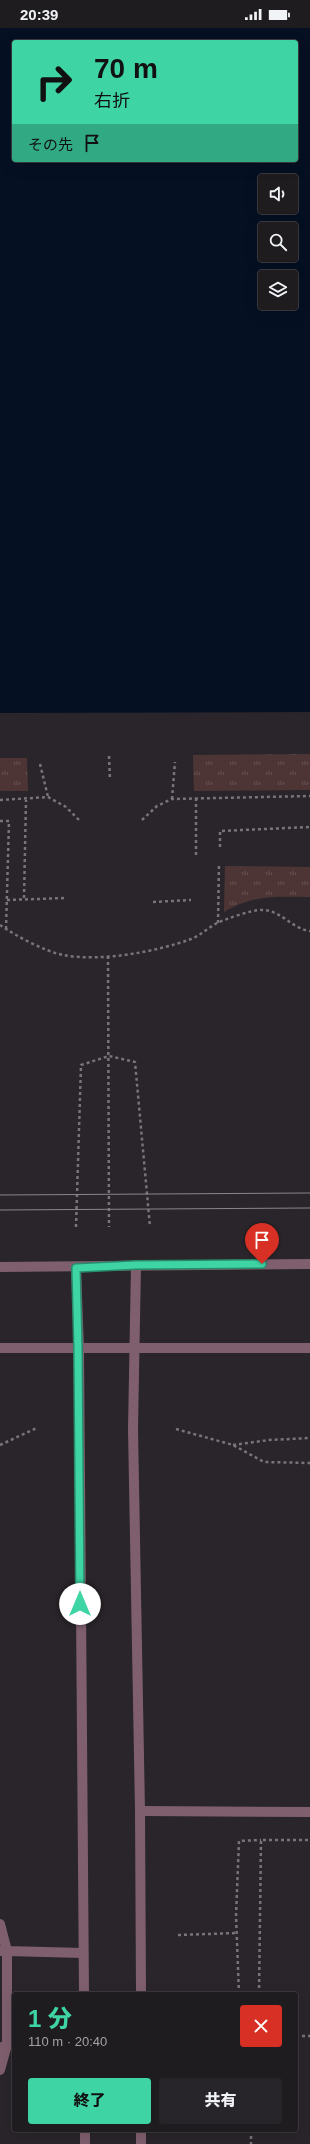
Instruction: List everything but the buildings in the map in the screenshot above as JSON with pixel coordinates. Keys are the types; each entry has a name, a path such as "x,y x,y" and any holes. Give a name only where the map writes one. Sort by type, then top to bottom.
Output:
{"street":[{"path":"0,1267 76,1268 136,1265 310,1264"},
{"path":"136,1265 133,1429 140,1811 141,1992"},
{"path":"76,1268 84,1992"},
{"path":"0,1348 310,1348"},
{"path":"140,1811 309,1812"},
{"path":"0,1924 4,1951 7,2046 0,2070"},
{"path":"4,1951 83,1953"},
{"path":"85,2132 85,2144"},
{"path":"141,2132 141,2144"}],"path":[{"path":"109,756 110,779"},
{"path":"172,799 175,762"},
{"path":"40,764 48,797"},
{"path":"142,820 156,806 172,799 310,796"},
{"path":"0,800 26,800 48,797 66,807 80,821"},
{"path":"196,798 196,858"},
{"path":"24,898 26,800"},
{"path":"0,821 9,821 6,929"},
{"path":"220,847 220,831 310,827"},
{"path":"218,923 219,864"},
{"path":"7,900 24,898 66,898"},
{"path":"153,902 191,900"},
{"path":"0,925 33,943 63,955 108,956 153,950 180,942 193,938 218,923 261,910 282,916 301,930 310,931"},
{"path":"108,956 108,1228"},
{"path":"76,1227 81,1065 108,1056 135,1062 150,1227"},
{"path":"0,1445 36,1428"},
{"path":"176,1429 233,1445 264,1462 310,1462"},
{"path":"233,1445 269,1440 310,1438"},
{"path":"259,1992 261,1840"},
{"path":"238,1992 237,1933 239,1841 310,1840"},
{"path":"178,1935 237,1933"},
{"path":"298,2036 310,2036"},
{"path":"251,2132 251,2144"}],"green space":[{"path":"310,754 310,790 194,791 193,755"},
{"path":"0,758 27,758 28,791 0,791"},
{"path":"225,866 310,867 310,897 276,897 256,899 235,906 224,912"}],"water":[{"path":"0,28 310,28 310,712 0,713"}],"tram line":[{"path":"0,1195 310,1193"},
{"path":"0,1210 310,1208"}],"route":[{"path":"80,1604 76,1268 136,1265 262,1264"}]}
